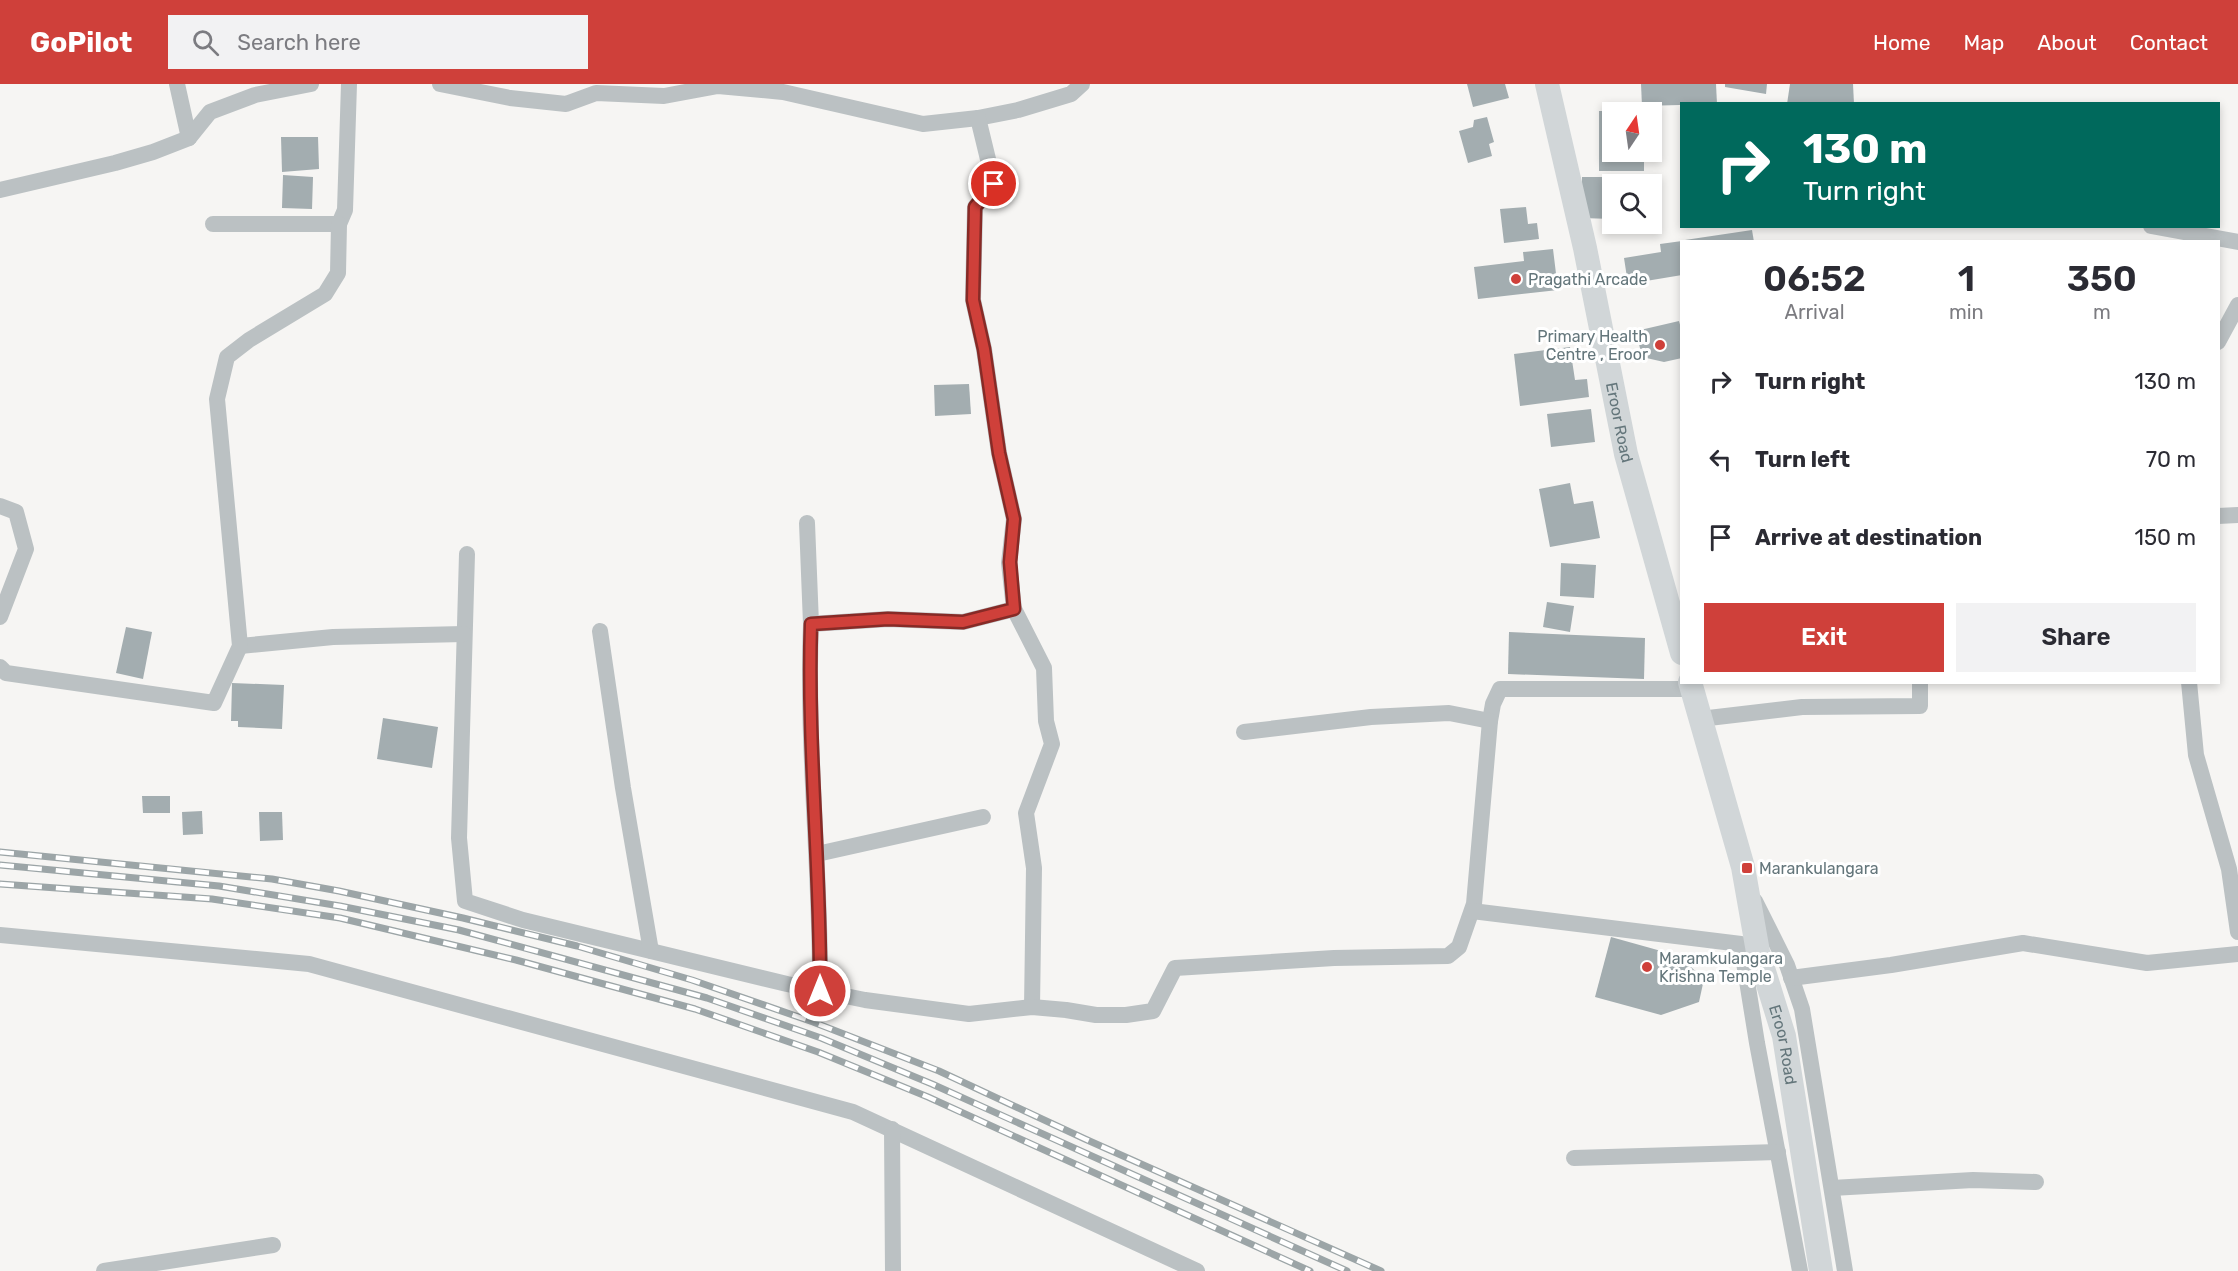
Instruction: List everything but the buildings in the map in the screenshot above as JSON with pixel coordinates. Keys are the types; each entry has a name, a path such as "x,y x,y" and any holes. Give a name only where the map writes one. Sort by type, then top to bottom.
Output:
{"main road":[{"name":"Eroor Road","path":"1553,85 1626,454 1680,646"},
{"name":"Eroor Road","path":"1691,686 1743,867 1758,952 1784,1036 1821,1271"}],"street":[{"path":"177,84 189,138"},
{"path":"0,190 153,152 189,138 210,112 255,95 310,84"},
{"path":"0,667 6,673 214,703 240,646 217,399 224,367 227,357 249,340 325,294 338,273 339,224 345,210 350,84"},
{"path":"440,84 510,98 567,104 596,93 718,86 783,92 923,124 978,118 1018,110 1071,94 1082,84"},
{"path":"978,118 994,184 975,207 973,300 984,349 999,453 1014,519 1010,562 1014,609 1044,668 1046,722 1052,744 1026,813 1034,868 1032,1007"},
{"path":"213,224 339,224"},
{"path":"2162,228 2238,242"},
{"path":"2220,338 2238,305"},
{"path":"0,506 16,512 26,549 0,616"},
{"path":"2220,516 2238,515"},
{"path":"807,523 811,624 810,664 821,923 820,991"},
{"path":"467,554 459,838 465,901 523,920 820,991 865,1000 969,1014 1032,1007 1096,1015 1126,1015 1154,1011 1175,968 1335,958 1448,956 1459,947 1473,911 1490,721 1493,705 1500,689 1691,686"},
{"path":"811,624 888,619 963,622 1014,609"},
{"path":"600,631 623,788 651,951"},
{"path":"240,646 333,637 464,634"},
{"path":"1700,719 1802,707 1920,706 1920,684"},
{"path":"2189,684 2196,755 2229,869 2238,932"},
{"path":"1244,732 1371,717 1449,713 1490,721"},
{"path":"818,854 983,817"},
{"path":"1746,884 1791,978 1802,1009 1845,1271"},
{"path":"1473,911 1741,944 1757,1043 1800,1271"},
{"path":"0,935 309,964 852,1112 1197,1271"},
{"path":"1791,978 1891,965 2023,943 2147,963 2238,954"},
{"path":"892,1129 893,1271"},
{"path":"1574,1158 1778,1152"},
{"path":"1832,1188 1973,1180 2036,1182"},
{"path":"104,1271 273,1245"}],"railway":[{"path":"0,852 272,879 339,891 577,946 692,980 813,1022 939,1071 1381,1271"},
{"path":"0,865 219,886 340,906 459,930 707,998 821,1038 932,1084 1347,1271"},
{"path":"0,884 212,899 340,918 516,960 695,1009 818,1052 928,1097 1310,1271"}],"place":[{"name":"Pragathi Arcade","path":"1516,279"},
{"name":"Primary Health Centre , Eroor","path":"1660,345"},
{"name":"Marankulangara","path":"1747,868"},
{"name":"Maramkulangara Krishna Temple","path":"1647,967"}],"route":[{"path":"820,991 821,923 814,774 811,624 888,619 963,622 1014,609 1010,562 1014,519 999,453 984,349 973,300 975,207 994,184"}]}
